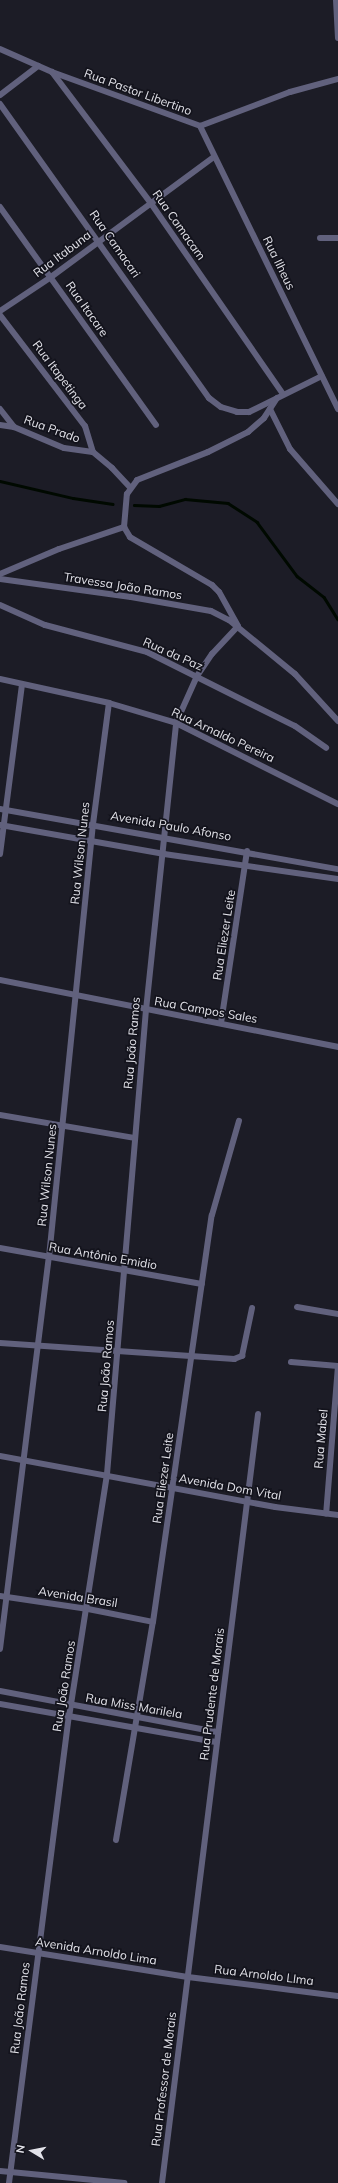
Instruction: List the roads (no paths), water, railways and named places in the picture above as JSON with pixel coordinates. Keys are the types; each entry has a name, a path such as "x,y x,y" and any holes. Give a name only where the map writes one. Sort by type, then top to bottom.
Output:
{"street":[{"path":"336,0 338,38"},
{"name":"Rua Pastor Libertino","path":"0,49 52,72 200,126 290,92 338,79"},
{"path":"0,95 38,66"},
{"name":"Rua Camacam","path":"52,72 150,202 280,396"},
{"name":"Rua Camacari","path":"0,104 99,240 209,398 221,407 237,412 249,412 280,396"},
{"name":"Rua Ilheus","path":"200,126 338,409"},
{"name":"Rua Itabuna","path":"0,311 51,277 150,202 214,157"},
{"name":"Rua Itacare","path":"0,207 156,425"},
{"path":"320,238 338,238"},
{"name":"Rua Itapetinga","path":"0,316 85,426 93,452"},
{"path":"322,376 280,396 264,418 248,432 208,452 137,480 130,487 124,527 130,537 212,585 219,592 238,626 295,674 338,721"},
{"path":"0,409 14,427"},
{"path":"270,409 290,450 338,504"},
{"name":"Rua Prado","path":"0,424 14,427 64,448 93,452 112,468 130,487"},
{"path":"0,574 59,549 124,527"},
{"name":"Travessa João Ramos","path":"0,579 131,597 211,611 238,626"},
{"name":"Rua da Paz","path":"0,605 45,625 147,652 296,726 326,748"},
{"name":"Rua João Ramos","path":"10,2183 10,2172 69,1717 88,1609 108,1474 126,1271 134,1138 146,1010 166,836 176,723 197,676 212,654 238,626"},
{"name":"Rua Arnaldo Pereira","path":"0,679 109,703 176,723 338,804"},
{"path":"0,854 3,810 22,684"},
{"name":"Rua Wilson Nunes","path":"0,1649 8,1598 23,1460 49,1257 77,996 93,824 109,703"},
{"name":"Avenida Paulo Afonso","path":"3,810 166,836 338,869"},
{"path":"2,825 164,854 246,864 338,879"},
{"name":"Rua Eliezer Leite","path":"222,1023 248,851"},
{"name":"Rua Campos Sales","path":"0,980 146,1010 222,1023 338,1046"},
{"path":"0,1115 134,1138"},
{"name":"Rua Eliezer Leite","path":"116,1840 153,1622 212,1215 239,1121"},
{"name":"Rua Antônio Emidio","path":"0,1248 202,1284"},
{"path":"297,1307 338,1314"},
{"path":"0,1343 234,1359 242,1356 252,1308"},
{"path":"291,1362 338,1366"},
{"name":"Rua Mabel","path":"326,1514 338,1366"},
{"name":"Rua Prudente de Morais","path":"188,1977 216,1742 258,1414"},
{"name":"Avenida Dom Vital","path":"0,1456 108,1474 247,1502 338,1516"},
{"name":"Avenida Brasil","path":"0,1596 88,1609 153,1622"},
{"name":"Rua Miss Marilela","path":"0,1691 71,1706 218,1732"},
{"name":"Rua Miss Marilela","path":"0,1704 134,1729 216,1742"},
{"name":"Avenida Arnoldo Lima","path":"0,1947 188,1977"},
{"name":"Rua Arnoldo LIma","path":"188,1977 338,1996"},
{"name":"Rua Professor de Morais","path":"162,2183 188,1977"},
{"path":"0,2171 124,2183"}],"waterway":[{"path":"0,481 73,498 113,504"},
{"path":"134,505 159,506 185,499 228,503 257,522 297,576 324,597 338,619"}]}
